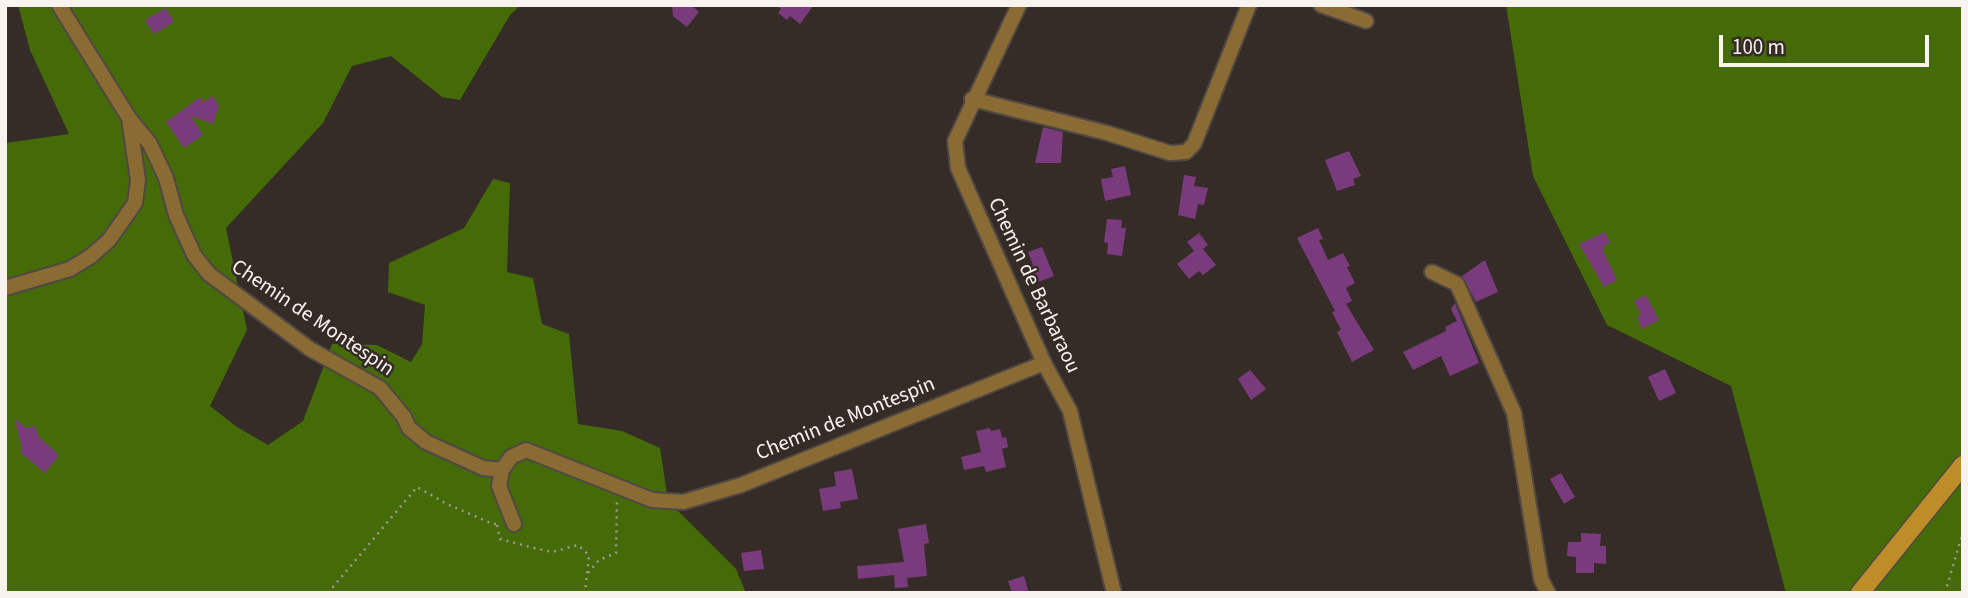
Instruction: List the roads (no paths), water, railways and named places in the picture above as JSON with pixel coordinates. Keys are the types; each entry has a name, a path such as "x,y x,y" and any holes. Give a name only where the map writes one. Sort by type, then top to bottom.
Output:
{"main road":[{"path":"1860,593 1963,464"}],"street":[{"name":"Chemin de Montespin","path":"59,5 129,118 150,144 166,178 176,215 194,255 209,274 310,349 380,388 404,417 409,428 426,442 483,468 502,470 512,457 526,450 652,500 683,502 729,489 1044,363"},
{"name":"Chemin de Barbaraou","path":"1019,5 972,99 955,141 958,168 1044,363 1076,427 1100,544 1114,593"},
{"path":"972,99 1107,133 1170,153 1186,152 1194,144 1249,5"},
{"path":"1321,5 1366,21"},
{"path":"5,288 70,269 91,257 122,223 135,202 138,180 129,118"},
{"path":"1432,272 1457,284 1514,413 1541,579 1548,593"},
{"path":"502,470 499,486 514,524"}]}
